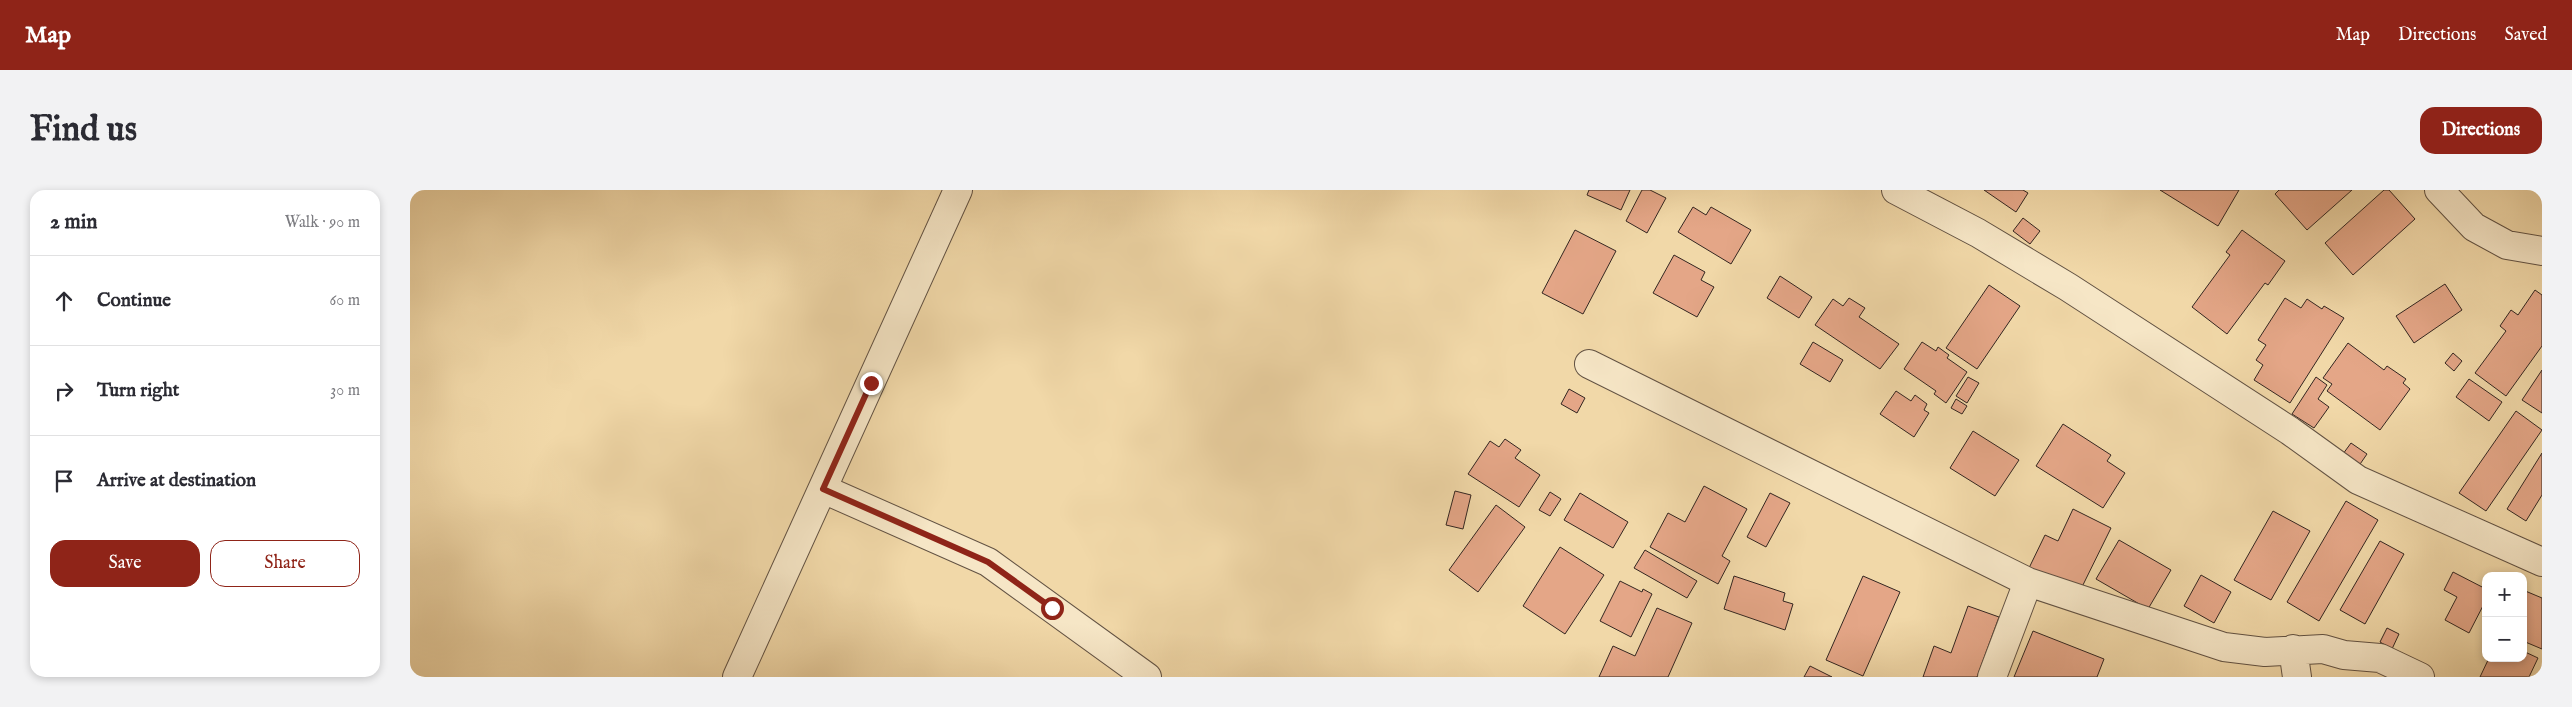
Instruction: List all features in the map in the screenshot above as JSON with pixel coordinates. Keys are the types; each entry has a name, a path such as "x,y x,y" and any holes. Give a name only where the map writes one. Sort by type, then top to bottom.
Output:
{"street":[{"path":"736,677 958,190"},
{"path":"1896,190 1978,233 2068,287 2290,431 2358,480 2542,562"},
{"path":"2439,190 2474,227 2507,245 2542,251"},
{"path":"1589,364 2028,582 2224,647 2265,652 2293,649 2323,649 2344,655 2380,658 2420,677"},
{"path":"823,489 988,562 1147,677"},
{"path":"1992,677 2028,582"},
{"path":"2293,649 2297,677"}],"building":[{"path":"1589,190 1630,190 1621,210 1587,195"},
{"path":"1642,190 1650,190 1666,198 1647,233 1626,221"},
{"path":"1984,190 2023,190 2028,193 2016,212"},
{"path":"2160,190 2239,190 2218,226"},
{"path":"2279,190 2352,190 2307,230 2275,194"},
{"path":"2384,190 2389,190 2415,219 2353,275 2325,243"},
{"path":"1693,207 1706,215 1711,207 1751,230 1731,264 1678,232"},
{"path":"2023,218 2040,231 2030,244 2013,231"},
{"path":"1575,230 1616,251 1583,314 1542,293"},
{"path":"2242,230 2285,261 2268,285 2265,283 2227,334 2192,307 2230,255 2226,252"},
{"path":"1674,255 1705,272 1701,280 1714,287 1697,317 1653,293"},
{"path":"1780,276 1812,297 1799,318 1767,298"},
{"path":"2445,284 2462,310 2414,343 2396,316"},
{"path":"1989,285 2020,306 1977,369 1946,348"},
{"path":"2535,290 2542,295 2542,346 2506,396 2475,373 2506,331 2500,326 2511,310 2518,315"},
{"path":"1849,298 1865,308 1859,317 1899,344 1880,369 1815,325 1833,299 1843,306"},
{"path":"2285,298 2301,308 2307,299 2322,309 2324,306 2344,318 2290,403 2254,380 2263,365 2256,360 2266,345 2258,340"},
{"path":"1813,342 1843,360 1830,382 1800,364"},
{"path":"1922,342 1936,351 1938,347 1949,355 1947,358 1967,372 1946,403 1934,394 1936,391 1904,369"},
{"path":"2348,343 2384,370 2387,366 2406,379 2403,383 2410,389 2380,430 2327,391 2332,384 2323,378"},
{"path":"2453,353 2462,361 2454,371 2445,363"},
{"path":"2542,370 2542,413 2522,400"},
{"path":"1968,377 1979,383 1967,403 1956,396"},
{"path":"2316,377 2327,385 2318,399 2329,407 2314,428 2292,414"},
{"path":"2469,379 2502,402 2489,421 2456,397"},
{"path":"1569,389 1585,398 1577,413 1561,404"},
{"path":"1896,391 1911,401 1915,395 1927,404 1924,410 1929,413 1914,437 1880,414"},
{"path":"1956,399 1967,406 1962,414 1951,408"},
{"path":"2516,411 2542,430 2486,511 2459,493"},
{"path":"2063,424 2111,455 2107,461 2125,473 2103,508 2036,466"},
{"path":"1973,431 2019,460 1995,496 1950,468"},
{"path":"1505,439 1521,450 1515,458 1540,475 1519,507 1468,474 1490,441 1499,447"},
{"path":"2351,443 2367,454 2356,470 2340,458"},
{"path":"2542,453 2542,495 2526,521 2507,509"},
{"path":"1704,486 1747,509 1722,556 1730,561 1718,584 1650,547 1668,513 1685,522"},
{"path":"1455,491 1471,495 1463,529 1446,525"},
{"path":"1550,492 1561,499 1550,516 1539,510"},
{"path":"1580,493 1628,522 1613,548 1564,520"},
{"path":"1770,493 1790,503 1766,547 1747,537"},
{"path":"2346,501 2378,520 2319,621 2287,602"},
{"path":"1496,505 1525,527 1478,592 1449,570"},
{"path":"2073,509 2111,528 2079,593 2029,568 2045,535 2058,541"},
{"path":"2273,511 2310,531 2271,600 2234,580"},
{"path":"2119,540 2171,570 2148,609 2096,579"},
{"path":"2380,541 2404,554 2365,624 2340,610"},
{"path":"1560,547 1604,575 1565,634 1523,606"},
{"path":"1645,550 1697,581 1687,598 1634,568"},
{"path":"2453,572 2482,587 2482,608 2469,633 2445,620 2457,597 2444,590"},
{"path":"2201,575 2231,592 2214,623 2184,606"},
{"path":"1734,576 1785,593 1783,601 1793,604 1785,630 1724,609"},
{"path":"1863,576 1900,592 1863,676 1826,660"},
{"path":"1620,581 1642,592 1643,589 1652,594 1631,637 1600,621"},
{"path":"2527,592 2542,598 2542,649 2527,643"},
{"path":"1968,606 1999,617 1977,677 1923,677 1934,646 1951,653"},
{"path":"1657,608 1692,623 1668,677 1599,677 1613,646 1635,656"},
{"path":"2387,628 2399,634 2392,649 2380,642"},
{"path":"2033,631 2104,659 2097,677 2014,677"},
{"path":"2527,653 2538,658 2529,677 2480,677 2487,662 2527,662"},
{"path":"1810,666 1832,677 1804,677"}],"route":[{"path":"871,383 823,489 988,562 1052,608"}]}
